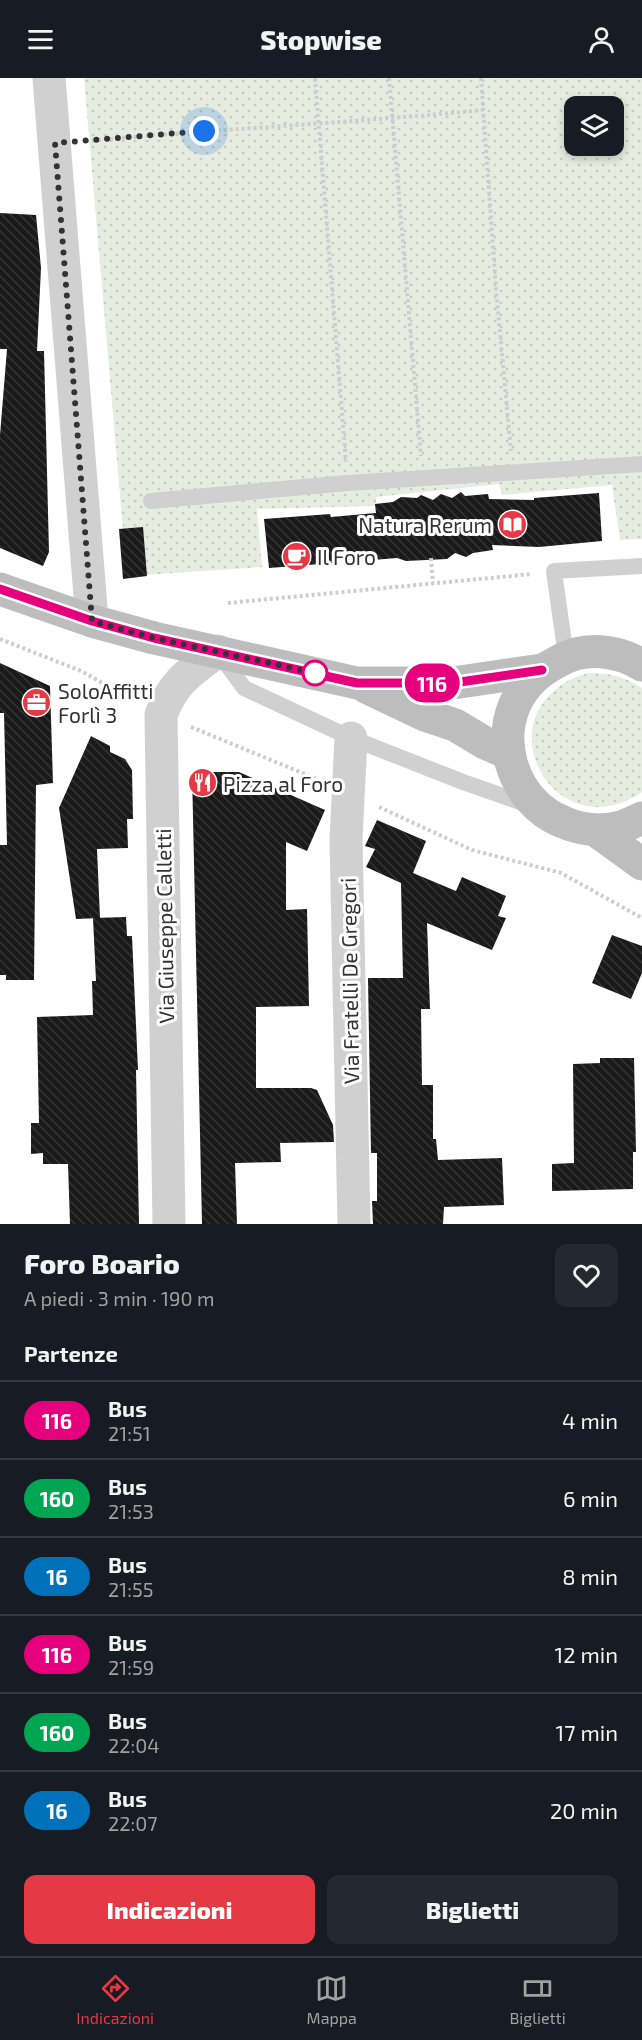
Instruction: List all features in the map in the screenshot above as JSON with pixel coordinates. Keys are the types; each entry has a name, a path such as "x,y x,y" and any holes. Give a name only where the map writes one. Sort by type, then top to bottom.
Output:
{"main road":[{"path":"0,589 92,621 154,638 357,683 425,716 455,725 485,743 508,753"},
{"path":"357,683 453,683 554,663 600,651 639,660"},
{"path":"554,663 526,686 514,706 508,729 508,753 514,773 524,792 538,808 574,827 595,830 621,827 642,818"},
{"path":"595,830 642,864"}],"street":[{"path":"49,78 92,621"},
{"name":"Via Giuseppe Calletti","path":"169,1224 161,715 169,694 184,677 218,651"},
{"name":"Via Fratelli De Gregori","path":"351,738 345,839 354,1224"}],"lane":[{"path":"151,501 348,483 642,464"},
{"path":"554,663 554,572 642,566"},
{"path":"218,651 244,688 351,738 463,782 538,808"}],"path":[{"path":"315,78 348,483"},
{"path":"390,78 423,478"},
{"path":"481,78 496,290 513,472"},
{"path":"55,143 318,122 394,119 483,110"},
{"path":"431,558 433,583"},
{"path":"228,603 554,572"}],"shaded area":[{"path":"84,78 642,78 642,539 620,540 612,485 502,495 499,484 376,497 376,506 257,509 262,567 127,576"},
{"path":"588,673 616,676 642,688 642,792 613,805 586,806 564,797 546,780 535,758 532,735 538,711 555,690 570,680"}],"building":[{"path":"0,213 36,215 41,268 37,351 44,351 49,552 43,566 0,548 0,435 7,349 0,349"},
{"path":"461,492 465,496 488,494 489,499 534,500 534,498 599,493 602,541 539,547 492,545 493,550 473,553 466,557 455,553 447,559 333,560 333,563 269,568 264,519 376,513 375,504 393,502 401,497 417,498 421,495 433,500 441,494 452,498"},
{"path":"143,527 147,576 123,579 119,529"},
{"path":"0,663 50,686 53,783 36,785 34,980 6,980 6,975 0,975 0,845 7,845 4,713 0,713"},
{"path":"91,736 110,746 110,752 125,759 132,770 133,819 127,819 128,848 97,849 100,918 76,919 59,808"},
{"path":"192,772 239,772 325,810 307,851 286,842 286,910 307,909 309,1006 256,1007 256,1088 311,1088 317,1090 333,1125 334,1142 280,1143 281,1162 235,1163 237,1224 202,1224"},
{"path":"377,820 426,841 413,873 456,891 462,877 506,896 498,916 506,918 492,950 427,923 430,1009 421,1009 422,1085 433,1085 433,1139 436,1139 438,1160 502,1158 504,1205 444,1207 443,1224 373,1224 372,1201 377,1201 377,1153 371,1153 368,978 403,978 401,883 366,867 375,849 365,846"},
{"path":"126,917 127,936 132,936 138,1070 136,1070 139,1224 70,1224 68,1164 43,1164 43,1153 31,1154 31,1123 39,1123 37,1017 93,1015 92,981 96,981 93,918"},
{"path":"612,935 642,946 642,973 631,999 592,983"},
{"path":"600,1058 634,1058 636,1152 633,1152 633,1189 552,1191 552,1164 574,1163 573,1064 600,1063"}],"bus line":[{"name":"116","path":"0,589 92,621 154,638 357,683 453,683 542,670"}],"place":[{"name":"Natura Rerum","path":"513,524"},
{"name":"Il Foro","path":"296,556"},
{"name":"SoloAffitti Forlì 3","path":"37,702"},
{"name":"Pizza al Foro","path":"202,783"}],"route":[{"path":"204,131 55,143 92,621 154,638 315,673"}]}
